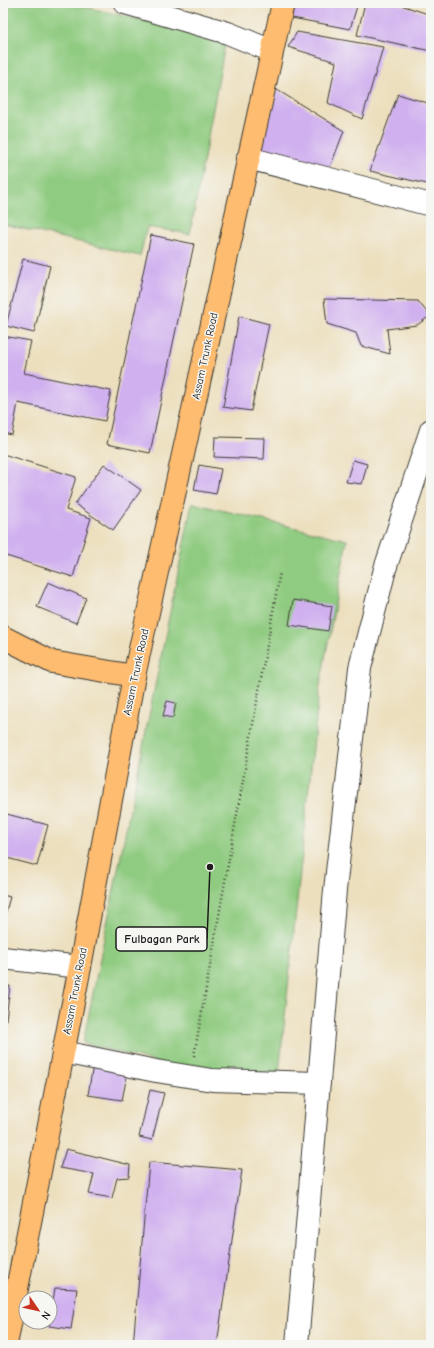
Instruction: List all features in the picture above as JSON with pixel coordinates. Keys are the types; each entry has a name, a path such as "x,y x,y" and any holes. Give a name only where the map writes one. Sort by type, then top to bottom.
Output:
{"main road":[{"name":"Assam Trunk Road","path":"6,1345 80,967 134,676 282,3"},
{"path":"3,637 52,662 134,676"}],"street":[{"path":"125,3 228,33 272,51"},
{"path":"248,158 431,205"},
{"path":"297,1345 335,890 360,668 385,569 431,430"},
{"path":"3,958 80,967"},
{"path":"63,1052 156,1071 212,1080 318,1083"}],"path":[{"path":"190,1076 280,572"}],"green space":[{"path":"3,3 67,3 226,39 190,234 147,227 140,256 3,224"},
{"path":"192,503 347,540 319,691 279,1073 200,1074 83,1043"}],"building":[{"path":"294,3 358,3 350,29 292,18"},
{"path":"365,3 395,3 431,15 431,51 357,35"},
{"path":"297,32 383,47 362,119 328,103 336,62 288,47"},
{"path":"274,88 344,131 329,170 258,152"},
{"path":"398,94 431,104 431,173 427,184 370,171"},
{"path":"151,235 194,244 150,453 107,444"},
{"path":"23,259 50,266 34,333 6,326"},
{"path":"324,299 418,301 430,316 417,325 387,329 390,354 361,346 356,333 327,324"},
{"path":"239,316 269,324 251,411 223,407"},
{"path":"3,336 31,341 24,373 111,391 105,421 18,403 12,435 3,433"},
{"path":"215,437 265,438 264,459 214,457"},
{"path":"3,454 76,477 66,510 91,518 73,577 3,555"},
{"path":"353,460 367,464 362,484 346,482"},
{"path":"104,464 141,490 113,530 75,504"},
{"path":"199,465 221,469 216,494 194,490"},
{"path":"48,582 86,598 76,623 37,607"},
{"path":"293,600 332,606 328,631 289,625"},
{"path":"167,701 176,703 173,718 163,716"},
{"path":"3,813 48,825 37,866 3,857"},
{"path":"3,895 10,897 3,922"},
{"path":"3,985 10,986 4,1037 3,1037"},
{"path":"93,1065 128,1071 122,1100 88,1095"},
{"path":"150,1090 164,1093 152,1140 139,1137"},
{"path":"66,1149 130,1165 129,1177 117,1178 112,1198 89,1194 94,1174 60,1168"},
{"path":"149,1162 242,1170 217,1345 133,1345"},
{"path":"55,1288 77,1289 71,1329 58,1327 58,1290 55,1290"}],"place":[{"name":"Fulbagan Park","path":"210,867"}]}
